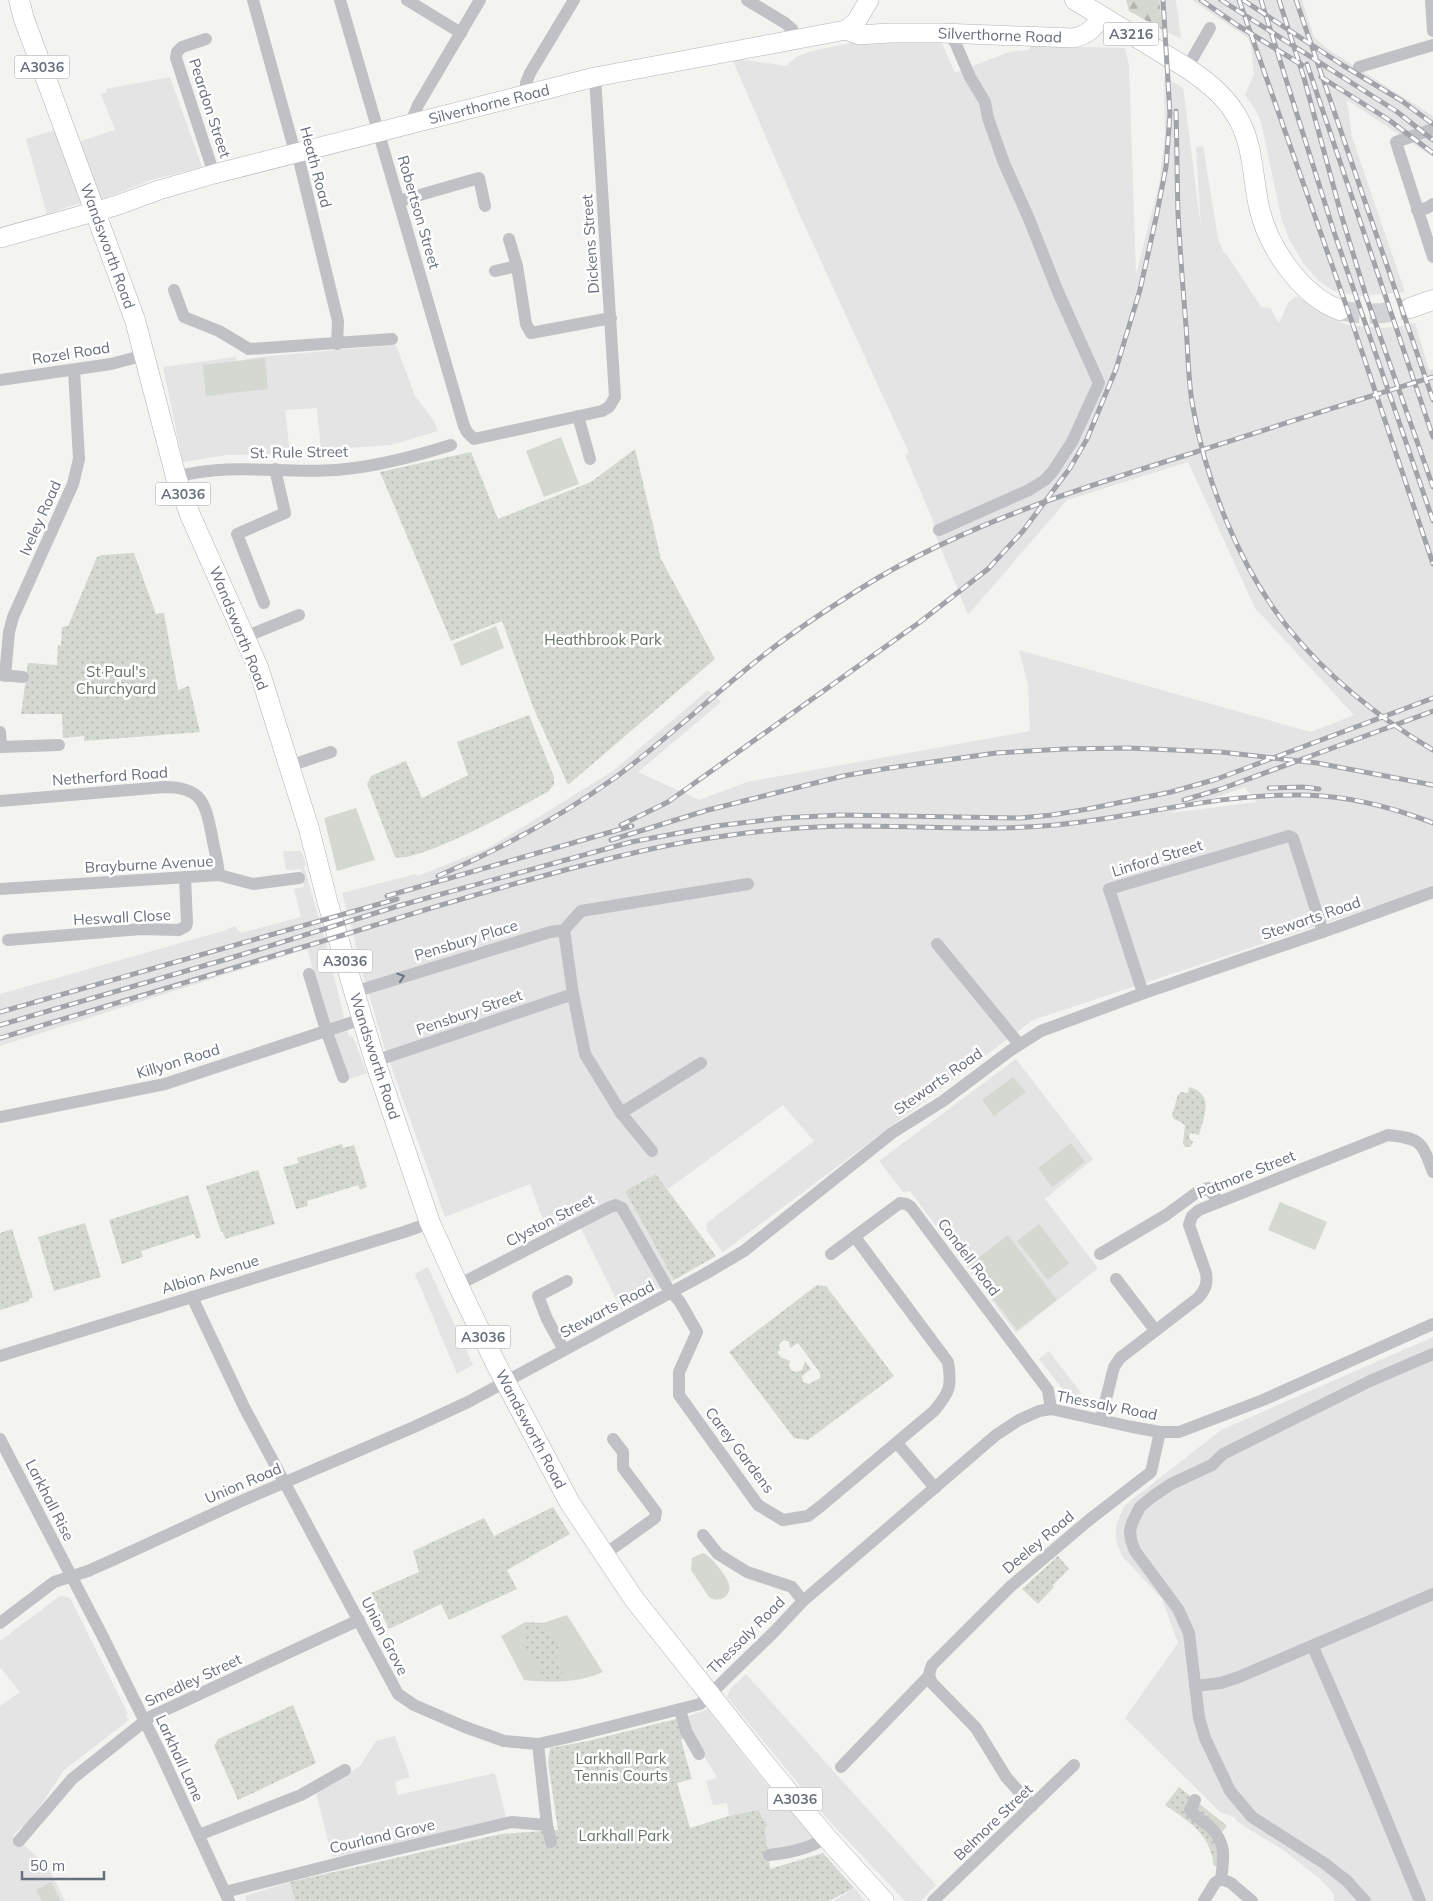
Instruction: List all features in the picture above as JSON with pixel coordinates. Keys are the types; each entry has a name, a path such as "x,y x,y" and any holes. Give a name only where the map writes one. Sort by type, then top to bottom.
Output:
{"main road":[{"name":"Wandsworth Road","path":"19,0 24,19 119,272 145,355 176,477 191,518 258,667 309,829 324,893 375,1062 430,1223 506,1382 570,1502 634,1599 770,1770 826,1837 884,1901"},
{"name":"A3216","path":"1074,0 1188,68 1224,98 1240,123 1247,141 1261,216 1278,253 1306,290 1324,303 1340,310"},
{"path":"846,30 856,22 867,4"},
{"path":"867,4 867,18 875,26 890,33"},
{"name":"Silverthorne Road","path":"0,238 95,212 214,174 595,77 846,30 859,35 946,33 1073,38 1095,28 1101,16"},
{"path":"1410,308 1433,300"}],"street":[{"name":"Heath Road","path":"253,0 296,153 338,321 337,344"},
{"name":"Robertson Street","path":"340,0 466,432 472,438 477,439 578,416"},
{"path":"407,0 461,32"},
{"path":"414,122 414,115 418,105 480,0"},
{"path":"526,94 526,83 530,73 574,0"},
{"path":"747,0 785,23 792,29 797,40"},
{"path":"1432,0 1433,31"},
{"path":"1188,68 1210,28"},
{"path":"940,530 1029,490 1045,480 1072,442 1100,383 1058,292 1029,218 1004,163 988,118 985,102 970,77 955,42 946,33"},
{"name":"Peardon Street","path":"206,39 182,47 177,52 176,58 214,174"},
{"path":"1359,67 1433,45"},
{"name":"Dickens Street","path":"578,416 609,408 615,396 595,77"},
{"path":"1430,130 1396,142 1433,257"},
{"path":"399,202 478,178 486,206"},
{"path":"1417,210 1427,208 1433,204"},
{"path":"509,239 517,266 526,324 531,333 611,318"},
{"path":"495,270 517,266"},
{"path":"174,290 184,317 219,332 249,350 392,339"},
{"name":"Rozel Road","path":"0,380 121,362 145,355"},
{"name":"Iveley Road","path":"2,675 13,617 73,484 77,470 79,459 74,370"},
{"path":"578,416 590,459"},
{"name":"St. Rule Street","path":"176,477 205,471 334,470 386,464 451,445"},
{"path":"264,603 237,534 285,514 275,469"},
{"path":"245,638 299,615"},
{"path":"2,675 23,677"},
{"path":"0,732 1,748 59,745"},
{"path":"289,766 330,752"},
{"name":"Netherford Road","path":"0,801 164,787 182,788 199,797 206,807 219,875"},
{"name":"Linford Street","path":"1143,993 1109,889 1290,836 1293,838 1323,932"},
{"name":"Brayburne Avenue","path":"0,889 219,875 253,884 299,878"},
{"name":"Heswall Close","path":"8,940 141,929 183,929 186,926 187,918 185,877"},
{"path":"652,1151 621,1113 584,1054 564,930 581,911 748,884"},
{"name":"Stewarts Road","path":"506,1382 672,1293 744,1251 892,1133 942,1101 1019,1044 1041,1031 1143,993 1323,932 1433,892"},
{"name":"Pensbury Place","path":"354,992 550,932 564,930"},
{"path":"937,944 1019,1044"},
{"path":"309,974 343,1077"},
{"name":"Pensbury Street","path":"375,1062 573,994"},
{"name":"Killyon Road","path":"0,1117 165,1084 362,1019"},
{"path":"621,1113 702,1063"},
{"name":"Patmore Street","path":"1100,1419 1114,1367 1120,1358 1204,1292 1207,1280 1206,1273 1189,1225 1192,1216 1199,1210 1388,1135 1410,1138 1417,1141 1424,1149 1433,1172"},
{"path":"1100,1254 1166,1215 1196,1193 1208,1188 1220,1202"},
{"name":"Condell Road","path":"831,1254 900,1203 911,1207 1048,1390 1051,1409"},
{"name":"Clyston Street","path":"458,1284 616,1205 622,1208 672,1293"},
{"name":"Albion Avenue","path":"0,1356 430,1223"},
{"name":"Carey Gardens","path":"672,1293 680,1302 696,1332 679,1372 679,1395 758,1505 783,1520 808,1516 934,1411 946,1397 951,1379 948,1362 855,1237"},
{"path":"1116,1278 1155,1330"},
{"path":"564,1350 547,1319 538,1296 567,1281"},
{"name":"Union Grove","path":"192,1297 244,1407 393,1687 407,1701 491,1738 538,1744 680,1710 700,1704 710,1694"},
{"name":"Thessaly Road","path":"710,1694 803,1601 1011,1424 1039,1410 1051,1409 1160,1432 1179,1432 1263,1400 1433,1324"},
{"path":"1365,1901 1338,1874 1318,1859 1254,1819 1236,1800 1224,1779 1202,1729 1197,1710 1189,1633 1178,1608 1135,1551 1130,1531 1140,1508 1152,1497 1171,1484 1212,1465 1222,1454 1370,1381 1433,1354"},
{"name":"Union Road","path":"0,1623 50,1584 115,1559 239,1502 421,1424 506,1382"},
{"name":"Deeley Road","path":"841,1767 929,1676 932,1665 1011,1586 1089,1520 1150,1472 1160,1432"},
{"name":"Larkhall Rise","path":"0,1439 71,1576"},
{"path":"605,1554 656,1518 653,1508 624,1468 623,1452 613,1439"},
{"path":"897,1443 935,1488"},
{"path":"703,1535 718,1554 747,1572 792,1587 803,1601"},
{"name":"Larkhall Lane","path":"71,1576 87,1604 144,1721 227,1897"},
{"path":"1195,1686 1228,1681 1433,1594"},
{"name":"Smedley Street","path":"19,1841 72,1779 144,1721 359,1620"},
{"path":"1312,1646 1358,1748 1420,1901"},
{"path":"929,1676 932,1683 976,1728 1006,1777 1032,1806"},
{"path":"680,1710 686,1731 699,1754"},
{"path":"538,1744 547,1825 551,1842"},
{"name":"Belmore Street","path":"933,1901 1074,1766"},
{"path":"199,1835 301,1795 345,1770"},
{"path":"1194,1800 1190,1810 1212,1830 1224,1849 1225,1861 1221,1879 1215,1883 1204,1901"},
{"name":"Courland Grove","path":"227,1897 326,1866 511,1822 547,1825"},
{"path":"769,1855 790,1853 821,1841 826,1837"},
{"path":"1221,1879 1231,1883 1252,1901"}],"shaded area":[{"path":"1159,0 1176,0 1181,39 1163,30"},
{"path":"1192,0 1302,0 1314,37 1329,50 1433,116 1433,157 1347,100 1352,137 1405,292 1361,296 1334,291 1319,281 1303,263 1290,241 1282,221 1261,122 1245,95 1254,74 1251,46 1248,38"},
{"path":"860,41 941,41 955,73 1009,52 1029,50 1030,46 1125,48 1129,65 1136,275 1159,184 1165,137 1164,77 1183,88 1201,228 1196,147 1203,146 1218,238 1224,253 1261,307 1270,308 1279,323 1288,303 1296,296 1346,325 1380,328 1415,323 1429,370 1433,369 1433,885 1382,904 1033,1020 723,1252 707,1231 707,1223 814,1141 783,1105 668,1189 656,1174 625,1191 674,1280 621,1309 576,1219 547,1231 530,1184 445,1217 386,1052 357,955 354,936 342,893 416,874 418,876 490,847 613,771 708,690 721,702 638,772 699,800 747,782 1030,731 1028,685 1019,650 1311,732 1354,715 1255,608 1188,462 1067,500 968,615 936,536 932,518 905,455 909,453 798,211 733,61 740,59 786,66 798,56 812,51","holes":["1245,787 1256,802 1170,813 1212,804 1211,799"]},
{"path":"170,77 202,167 151,180 106,198 77,204 47,214 26,139 55,130 60,148 115,130 101,94 107,92 106,89"},
{"path":"396,345 415,396 434,421 438,431 391,445 321,450 317,408 285,410 290,454 226,455 183,462 163,367 236,357 237,361 259,357"},
{"path":"283,851 301,851 306,864 304,867 326,943 329,965 331,965 349,1036 353,1037 367,1073 346,1080 307,949 0,1046 0,994 235,926 241,933 301,917 294,889 304,887 301,869 286,870"},
{"path":"1016,1059 1093,1159 1045,1199 1098,1268 1016,1333 910,1191 903,1192 879,1161"},
{"path":"428,1267 473,1365 457,1374 415,1274"},
{"path":"1433,1337 1433,1901 1334,1901 1334,1894 1319,1878 1282,1849 1239,1823 1234,1817 1220,1812 1125,1718 1178,1643 1162,1599 1122,1556 1116,1540 1116,1525 1124,1506 1221,1430"},
{"path":"1049,1351 1081,1393 1072,1401 1039,1359"},
{"path":"60,1596 70,1598 128,1714 126,1715 129,1720 64,1770 33,1817 13,1835 48,1867 65,1901 0,1901 0,1706 20,1692 0,1667 0,1641"},
{"path":"746,1674 936,1885 921,1901 905,1901 830,1822 727,1697 730,1689"},
{"path":"708,1709 757,1772 815,1839 782,1851 768,1850 765,1828 768,1825 759,1810 729,1816 727,1803 713,1805 706,1781 717,1778 716,1775 683,1723 686,1717"},
{"path":"395,1736 410,1777 395,1782 398,1795 495,1773 506,1818 355,1854 332,1857 316,1792 360,1766 376,1741"},
{"path":"290,1882 295,1901 246,1901 245,1896"},
{"path":"855,1888 865,1901 833,1901"}],"green space":[{"path":"1126,0 1159,0 1163,30 1129,11"},
{"path":"265,358 268,389 206,396 203,365"},
{"path":"561,437 579,484 544,497 526,451"},
{"name":"Heathbrook Park","path":"635,449 661,559 715,659 568,785 533,707 502,621 451,641 380,472 471,452 498,519 591,482"},
{"name":"St Paul's Churchyard","path":"134,553 156,614 164,613 178,690 189,686 200,732 84,741 84,736 63,738 62,714 21,714 28,663 57,665 58,645 61,645 62,627 68,626 97,557"},
{"path":"496,626 504,648 461,666 453,644"},
{"path":"529,715 554,777 554,784 549,791 447,843 407,857 395,857 367,784 371,776 406,761 422,798 468,775 457,742"},
{"path":"356,808 375,860 337,871 324,818"},
{"path":"1013,1077 1026,1092 994,1116 982,1100"},
{"path":"1189,1087 1197,1090 1202,1095 1206,1106 1199,1135 1190,1133 1189,1138 1193,1142 1190,1147 1185,1147 1183,1143 1185,1126 1174,1119 1172,1115 1178,1095 1181,1092 1188,1093"},
{"path":"1071,1143 1085,1162 1052,1187 1038,1168"},
{"path":"342,1144 343,1148 354,1145 367,1187 360,1190 358,1185 307,1201 308,1206 296,1209 283,1167 299,1163 297,1158"},
{"path":"258,1170 275,1224 225,1239 206,1186"},
{"path":"656,1174 716,1256 674,1280 625,1191"},
{"path":"188,1195 201,1237 196,1239 194,1234 141,1251 143,1257 122,1264 109,1220"},
{"path":"1280,1202 1327,1222 1315,1250 1268,1230"},
{"path":"85,1223 101,1277 54,1291 38,1237"},
{"path":"1039,1224 1069,1263 1048,1280 1017,1241"},
{"path":"12,1229 33,1297 29,1301 0,1310 0,1233"},
{"path":"1008,1235 1057,1300 1017,1330 968,1266"},
{"path":"817,1285 826,1286 894,1376 808,1440 794,1438 729,1352","holes":["784,1340 789,1342 790,1348 798,1343 820,1373 820,1378 809,1384 803,1382 802,1376 811,1369 805,1361 802,1370 792,1371 789,1366 790,1361 781,1357 777,1352 780,1350 779,1344"]},
{"path":"553,1507 570,1534 507,1570 517,1589 449,1620 441,1604 389,1629 371,1593 419,1572 413,1551 484,1518 494,1536"},
{"path":"703,1553 718,1566 729,1584 729,1592 724,1598 717,1600 709,1597 691,1570 692,1558"},
{"path":"1058,1556 1069,1569 1038,1604 1022,1589"},
{"path":"567,1615 603,1672 594,1676 565,1681 524,1680 501,1636 525,1622 525,1627 543,1630 543,1623"},
{"path":"525,1622 543,1623 543,1630 558,1646 557,1661 564,1669 559,1680 544,1681 539,1677 541,1669 525,1652"},
{"path":"293,1705 316,1763 238,1800 214,1746 218,1739"},
{"name":"Larkhall Park","path":"680,1718 685,1737 681,1740 692,1779 677,1783 690,1828 729,1816 759,1810 768,1825 765,1828 770,1869 823,1853 854,1888 829,1901 295,1901 290,1882 501,1834 558,1830 548,1762 550,1748 588,1741"},
{"path":"1179,1787 1227,1826 1221,1833 1228,1866 1214,1866 1212,1855 1203,1837 1183,1817 1165,1805"},
{"path":"51,1882 61,1901 42,1901 36,1890"}],"tunnel":[{"path":"1340,310 1375,314 1410,308"}],"railway":[{"path":"621,825 668,802 920,622 988,569 1023,531 1070,468 1087,439 1116,369 1140,290 1156,218 1166,167 1170,114 1163,0"},
{"path":"1201,0 1237,25 1302,65"},
{"path":"1221,0 1396,111 1433,140"},
{"path":"1239,0 1353,325 1433,564"},
{"path":"1243,0 1344,66 1402,101 1433,124"},
{"path":"1261,0 1334,232 1433,521"},
{"path":"1279,0 1304,78 1341,214 1366,296 1433,487"},
{"path":"1296,0 1433,400"},
{"path":"1307,64 1433,437"},
{"path":"1321,77 1389,120 1433,153"},
{"path":"1176,111 1178,213 1192,402 1206,462 1227,522 1240,550 1271,605 1304,647 1374,711 1433,750"},
{"path":"438,876 485,855 530,831 595,792 669,735 784,639 845,598 912,559 986,524 1063,495 1433,377"},
{"path":"0,1025 234,957 398,906 631,842 716,826 782,818 840,815 1020,818 1088,809 1171,792 1217,779 1433,698"},
{"path":"1184,800 1221,789 1433,711"},
{"path":"611,840 708,810 843,776 996,753 1128,748 1221,752 1317,763 1433,785"},
{"path":"1269,788 1303,787 1319,789"},
{"path":"0,1038 565,870 641,851 717,837 811,827 1002,828 1055,825 1210,802 1273,795 1304,795 1353,800 1386,807 1433,823"},
{"path":"387,896 632,826"},
{"path":"0,1012 397,899"}],"park label":[{"name":"Larkhall Park Tennis Courts","path":"621,1766"}]}
